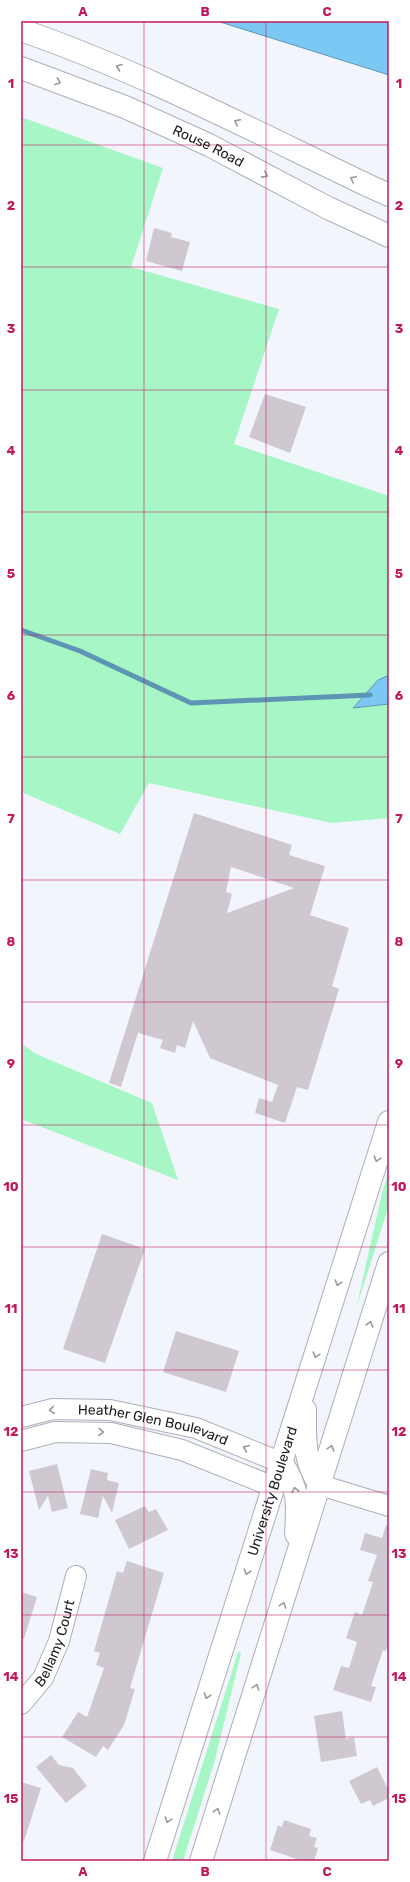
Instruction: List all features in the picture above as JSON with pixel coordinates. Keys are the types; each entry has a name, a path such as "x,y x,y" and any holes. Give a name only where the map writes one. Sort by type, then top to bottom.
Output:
{"main road":[{"path":"21,30 120,68 185,96 389,195"},
{"name":"Rouse Road","path":"21,68 139,113 208,145 328,208 389,236"},
{"name":"University Boulevard","path":"155,1861 389,1122"},
{"path":"201,1861 294,1571 389,1263"},
{"path":"305,1389 306,1452 312,1474 320,1485"},
{"path":"282,1463 293,1480 298,1504 294,1571"}],"street":[{"name":"Heather Glen Boulevard","path":"21,1417 53,1409 110,1410 196,1428 282,1463"},
{"name":"Heather Glen Boulevard","path":"21,1441 55,1432 111,1433 182,1450 274,1488"},
{"path":"320,1485 389,1506"},
{"name":"Bellamy Court","path":"21,1704 43,1678 59,1641 76,1576"}],"green space":[{"path":"21,117 163,168 131,267 279,309 234,444 389,496 389,675 378,680 353,708 389,704 389,818 332,823 149,783 120,834 21,792"},
{"path":"21,1043 36,1054 152,1103 178,1180 21,1119"},
{"path":"389,1170 389,1205 356,1309 382,1193"},
{"path":"238,1652 241,1653 215,1760 183,1861 172,1861"}],"water":[{"path":"217,21 389,21 389,75"},
{"path":"389,675 389,704 353,708 378,680"}],"building":[{"path":"154,228 172,233 171,237 190,242 182,271 146,261"},
{"path":"265,394 306,407 290,453 249,437"},
{"path":"194,813 292,845 289,855 325,866 310,915 349,928 332,986 339,989 308,1090 297,1087 285,1123 255,1113 259,1098 272,1102 278,1085 210,1058 193,1021 185,1048 177,1045 175,1053 160,1048 163,1040 138,1033 121,1087 109,1083","holes":["231,867 294,888 227,913 232,894 226,892"]},
{"path":"102,1234 145,1249 105,1363 63,1349"},
{"path":"176,1331 239,1351 226,1392 163,1372"},
{"path":"57,1464 68,1508 52,1512 48,1496 39,1510 29,1471"},
{"path":"91,1469 108,1473 107,1480 119,1483 112,1513 103,1496 98,1518 80,1514"},
{"path":"145,1506 149,1512 156,1509 168,1530 129,1549 115,1520"},
{"path":"386,1525 389,1526 389,1642 386,1651 383,1650 371,1686 376,1687 371,1702 333,1690 341,1666 349,1668 357,1642 346,1638 355,1612 362,1615 373,1582 368,1581 377,1555 360,1550 365,1533 382,1538"},
{"path":"127,1561 164,1573 130,1688 135,1689 124,1725 108,1750 103,1746 96,1757 62,1737 78,1712 87,1717 104,1668 96,1665 100,1653 94,1651 117,1571 123,1573"},
{"path":"21,1592 37,1597 24,1639 21,1639"},
{"path":"342,1711 346,1739 354,1737 357,1756 321,1762 314,1716"},
{"path":"51,1755 59,1765 73,1768 87,1786 66,1803 36,1767"},
{"path":"377,1767 389,1791 389,1798 373,1806 370,1800 361,1804 349,1781"},
{"path":"21,1782 41,1788 24,1841 21,1840"},
{"path":"284,1820 311,1829 309,1836 317,1838 314,1847 318,1848 314,1861 303,1861 270,1850 278,1825 282,1827"}],"waterway":[{"path":"21,630 80,651 191,703 370,695"}]}
